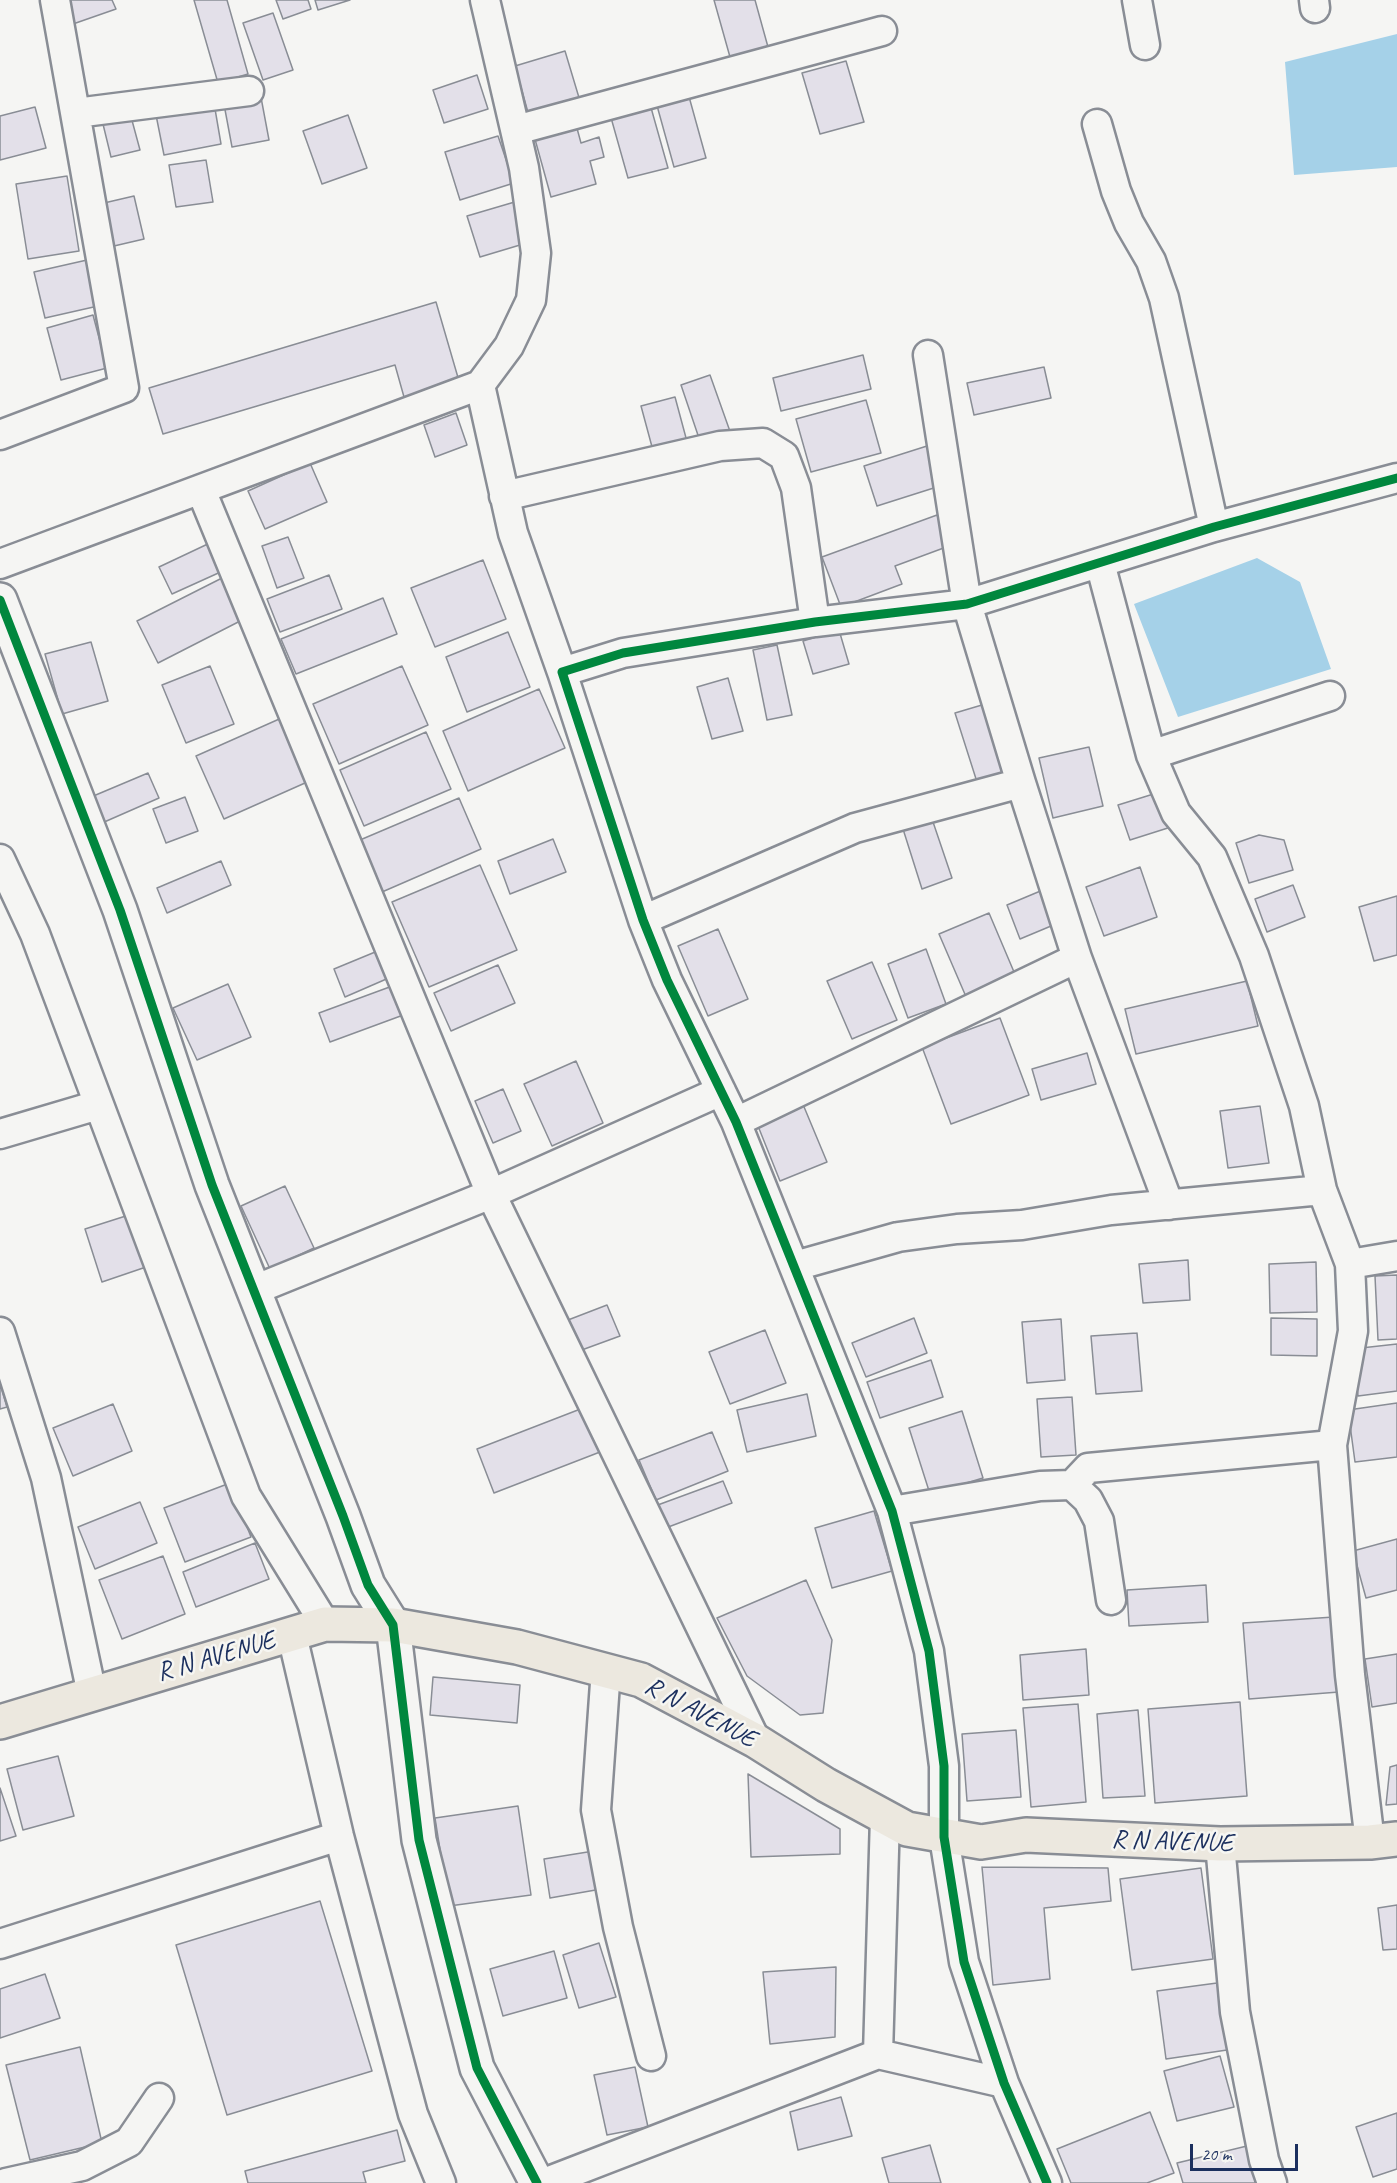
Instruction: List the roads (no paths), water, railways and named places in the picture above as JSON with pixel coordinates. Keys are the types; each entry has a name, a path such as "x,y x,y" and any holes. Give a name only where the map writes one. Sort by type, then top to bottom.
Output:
{"main road":[{"name":"R N AVENUE","path":"0,1722 325,1624 393,1625 518,1647 641,1680 756,1741 825,1785 908,1829 944,1837 981,1842 1026,1835 1220,1844 1383,1840"}],"street":[{"path":"0,435 124,388 55,0"},
{"path":"0,564 480,385 509,346 531,300 537,253 516,130 485,0"},
{"path":"1137,0 1145,45"},
{"path":"516,130 882,32"},
{"path":"76,113 249,91"},
{"path":"1097,124 1116,191 1129,223 1151,261 1164,298 1214,527"},
{"path":"928,355 967,604 1077,958 1169,1205"},
{"path":"480,385 513,533 562,672 643,920 667,980 736,1122 892,1511 929,1650 944,1766 944,1837 964,1962 1004,2083 1047,2183"},
{"path":"504,495 720,446 763,443 784,456 796,488 814,622"},
{"path":"562,672 623,653 814,622 967,604 1214,527 1397,478"},
{"path":"201,490 491,1194 756,1741"},
{"path":"1100,563 1151,755 1176,813 1212,857 1254,956 1304,1106 1322,1190 1350,1264 1353,1331 1332,1445 1350,1675 1383,1840"},
{"path":"0,600 120,910 212,1185 368,1586 393,1625 419,1840 477,2068 537,2183"},
{"path":"1151,755 1330,696"},
{"path":"643,920 855,828 1021,783"},
{"path":"0,860 35,934 246,1496 325,1624"},
{"path":"736,1122 1077,958"},
{"path":"254,1290 491,1194 721,1091"},
{"path":"0,1134 98,1105"},
{"path":"795,1266 898,1237 957,1229 1022,1225 1111,1210 1322,1190"},
{"path":"1350,1264 1397,1256"},
{"path":"0,1332 46,1478 92,1694"},
{"path":"1072,1485 1088,1468 1332,1445"},
{"path":"892,1511 1040,1485 1072,1485 1088,1500 1099,1521 1111,1600"},
{"path":"292,1635 339,1836 413,2114 441,2183"},
{"path":"606,1669 596,1810 618,1927 651,2056"},
{"path":"878,2054 885,1817"},
{"path":"0,1944 339,1836"},
{"path":"1220,1844 1235,2012 1264,2160 1272,2183"},
{"path":"544,2183 878,2054 1004,2083"},
{"path":"6,2183 82,2166 129,2142 159,2098"}],"water":[{"path":"1397,34 1397,167 1294,175 1285,62"},
{"path":"1257,558 1300,582 1331,669 1178,717 1134,604"}]}
